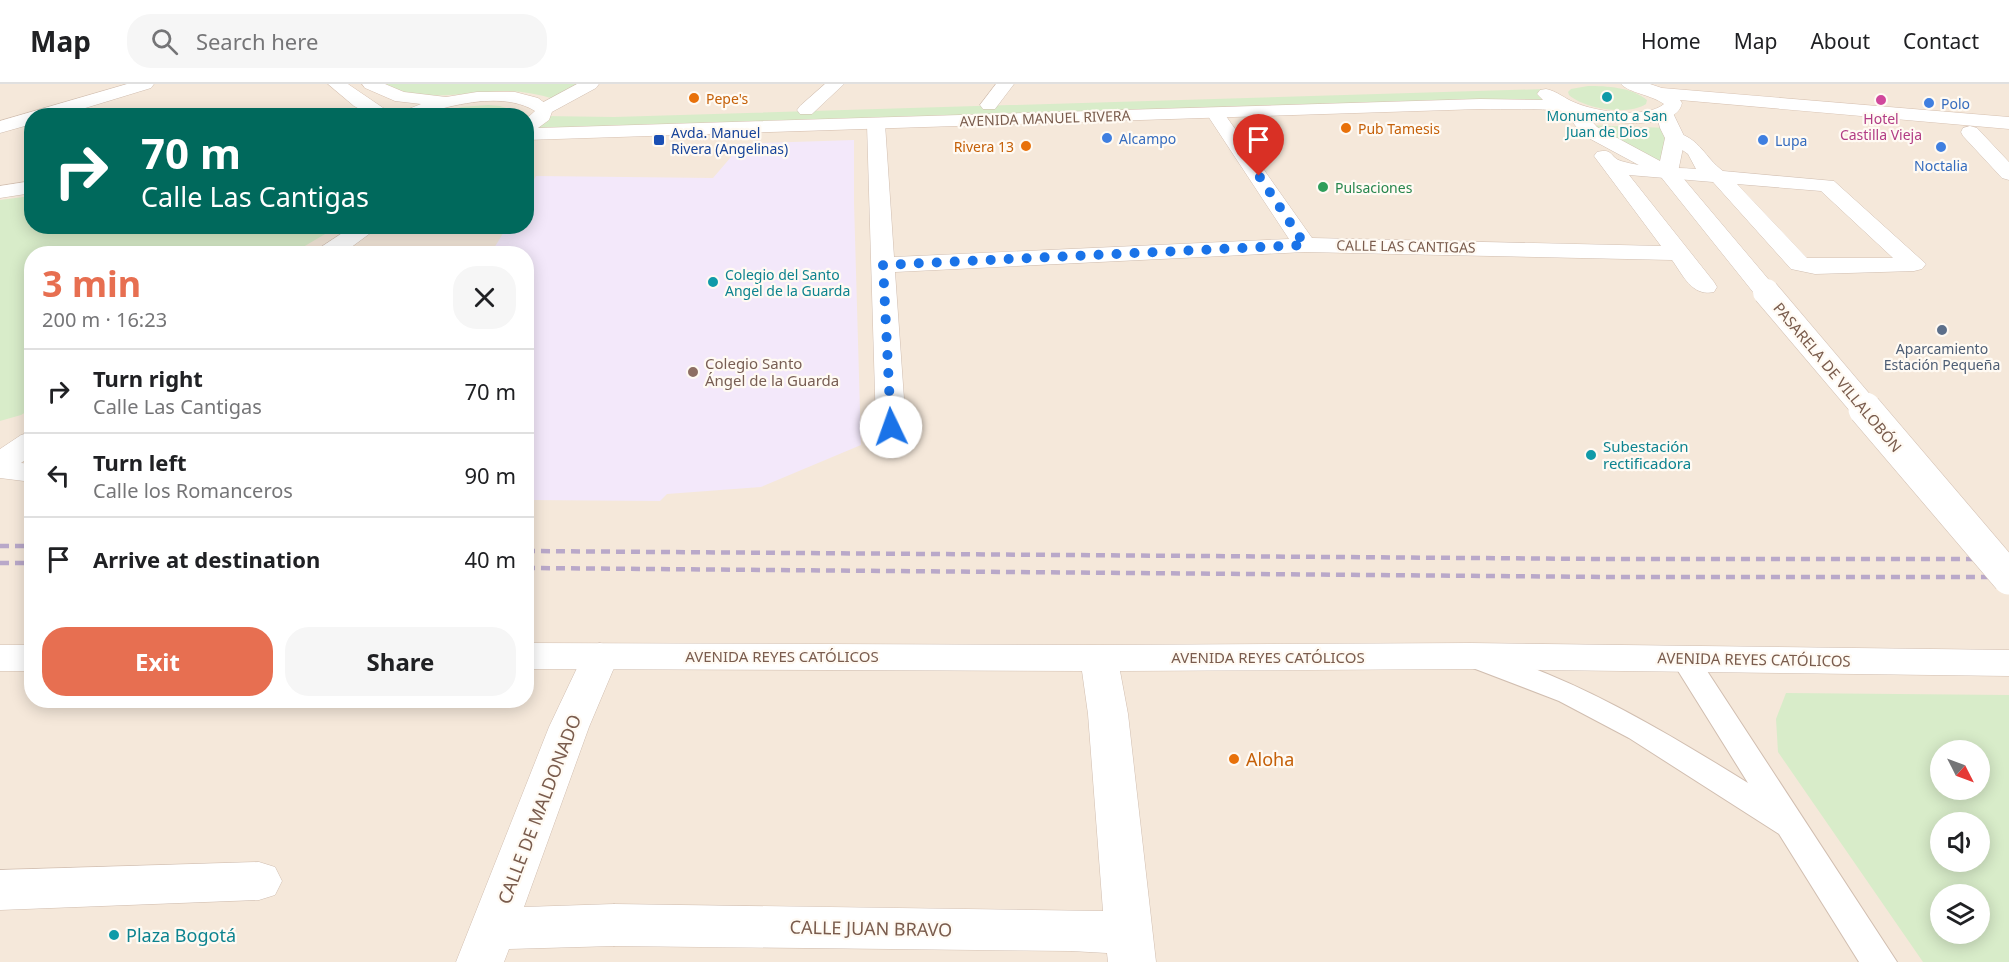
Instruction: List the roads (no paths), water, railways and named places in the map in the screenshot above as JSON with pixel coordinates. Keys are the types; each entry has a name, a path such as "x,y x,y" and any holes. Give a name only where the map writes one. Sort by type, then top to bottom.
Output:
{"street":[{"path":"65,108 145,84"},
{"path":"337,84 371,108"},
{"path":"371,84 401,98 450,101 481,97 511,97 539,104 544,113"},
{"path":"534,121 590,84"},
{"path":"806,110 835,84"},
{"path":"989,105 1005,84"},
{"path":"1549,87 1546,94 1552,100 1567,107 1590,131 1609,164 1705,287"},
{"name":"AVENIDA MANUEL RIVERA","path":"544,113 631,117 1549,87"},
{"path":"1609,164 1635,170 1720,178 1827,185 1914,264 1815,267 1799,264 1720,178 1704,166 1696,151 1675,138 1669,129 1669,110 1673,103 1646,87"},
{"path":"1646,87 2009,123"},
{"path":"429,108 450,101"},
{"name":"AVENIDA MANUEL RIVERA","path":"534,134 1480,104 1567,107 1622,117 1669,110 2009,136"},
{"path":"1215,113 1305,245"},
{"path":"0,127 24,120"},
{"path":"876,124 891,427"},
{"path":"1590,131 1668,173"},
{"path":"1970,132 2009,174"},
{"path":"1668,173 1675,138"},
{"name":"PASARELA DE VILLALOBÓN","path":"1668,173 2009,578"},
{"path":"0,192 24,188"},
{"path":"338,246 357,234"},
{"name":"CALLE LAS CANTIGAS","path":"883,265 1305,245 1677,253"},
{"path":"18,470 7,458 24,446"},
{"name":"AVENIDA REYES CATÓLICOS","path":"534,656 1099,658 1470,656 2009,663"},
{"name":"CALLE DE MALDONADO","path":"486,946 569,727 600,656"},
{"path":"0,658 24,658"},
{"name":"CALLE JUAN BRAVO","path":"486,946 614,926 1071,930 1131,948 1111,746 1099,658"},
{"path":"0,890 259,881"}],"lane":[{"path":"1470,656 1569,694 1639,730 1789,824"},
{"path":"1684,658 1878,962"}],"railway":[{"path":"0,546 24,546"},
{"path":"534,551 1605,559 2009,559"},
{"path":"0,563 24,563"},
{"path":"534,568 1615,577 2009,577"}],"place":[{"name":"Monumento a San Juan de Dios","path":"1607,97"},
{"name":"Pepe's","path":"694,98"},
{"name":"Hotel Castilla Vieja","path":"1881,100"},
{"name":"Polo","path":"1929,103"},
{"name":"Pub Tamesis","path":"1346,128"},
{"name":"Alcampo","path":"1107,138"},
{"name":"Avda. Manuel Rivera (Angelinas)","path":"659,140"},
{"name":"Lupa","path":"1763,140"},
{"name":"Rivera 13","path":"1026,146"},
{"name":"Noctalia","path":"1941,147"},
{"name":"Pulsaciones","path":"1323,187"},
{"name":"Colegio del Santo Angel de la Guarda","path":"713,282"},
{"name":"Aparcamiento Estación Pequeña","path":"1942,330"},
{"name":"Colegio Santo Ángel de la Guarda","path":"693,372"},
{"name":"Subestación rectificadora","path":"1591,455"},
{"name":"Aloha","path":"1234,759"},
{"name":"Plaza Bogotá","path":"114,935"}]}
